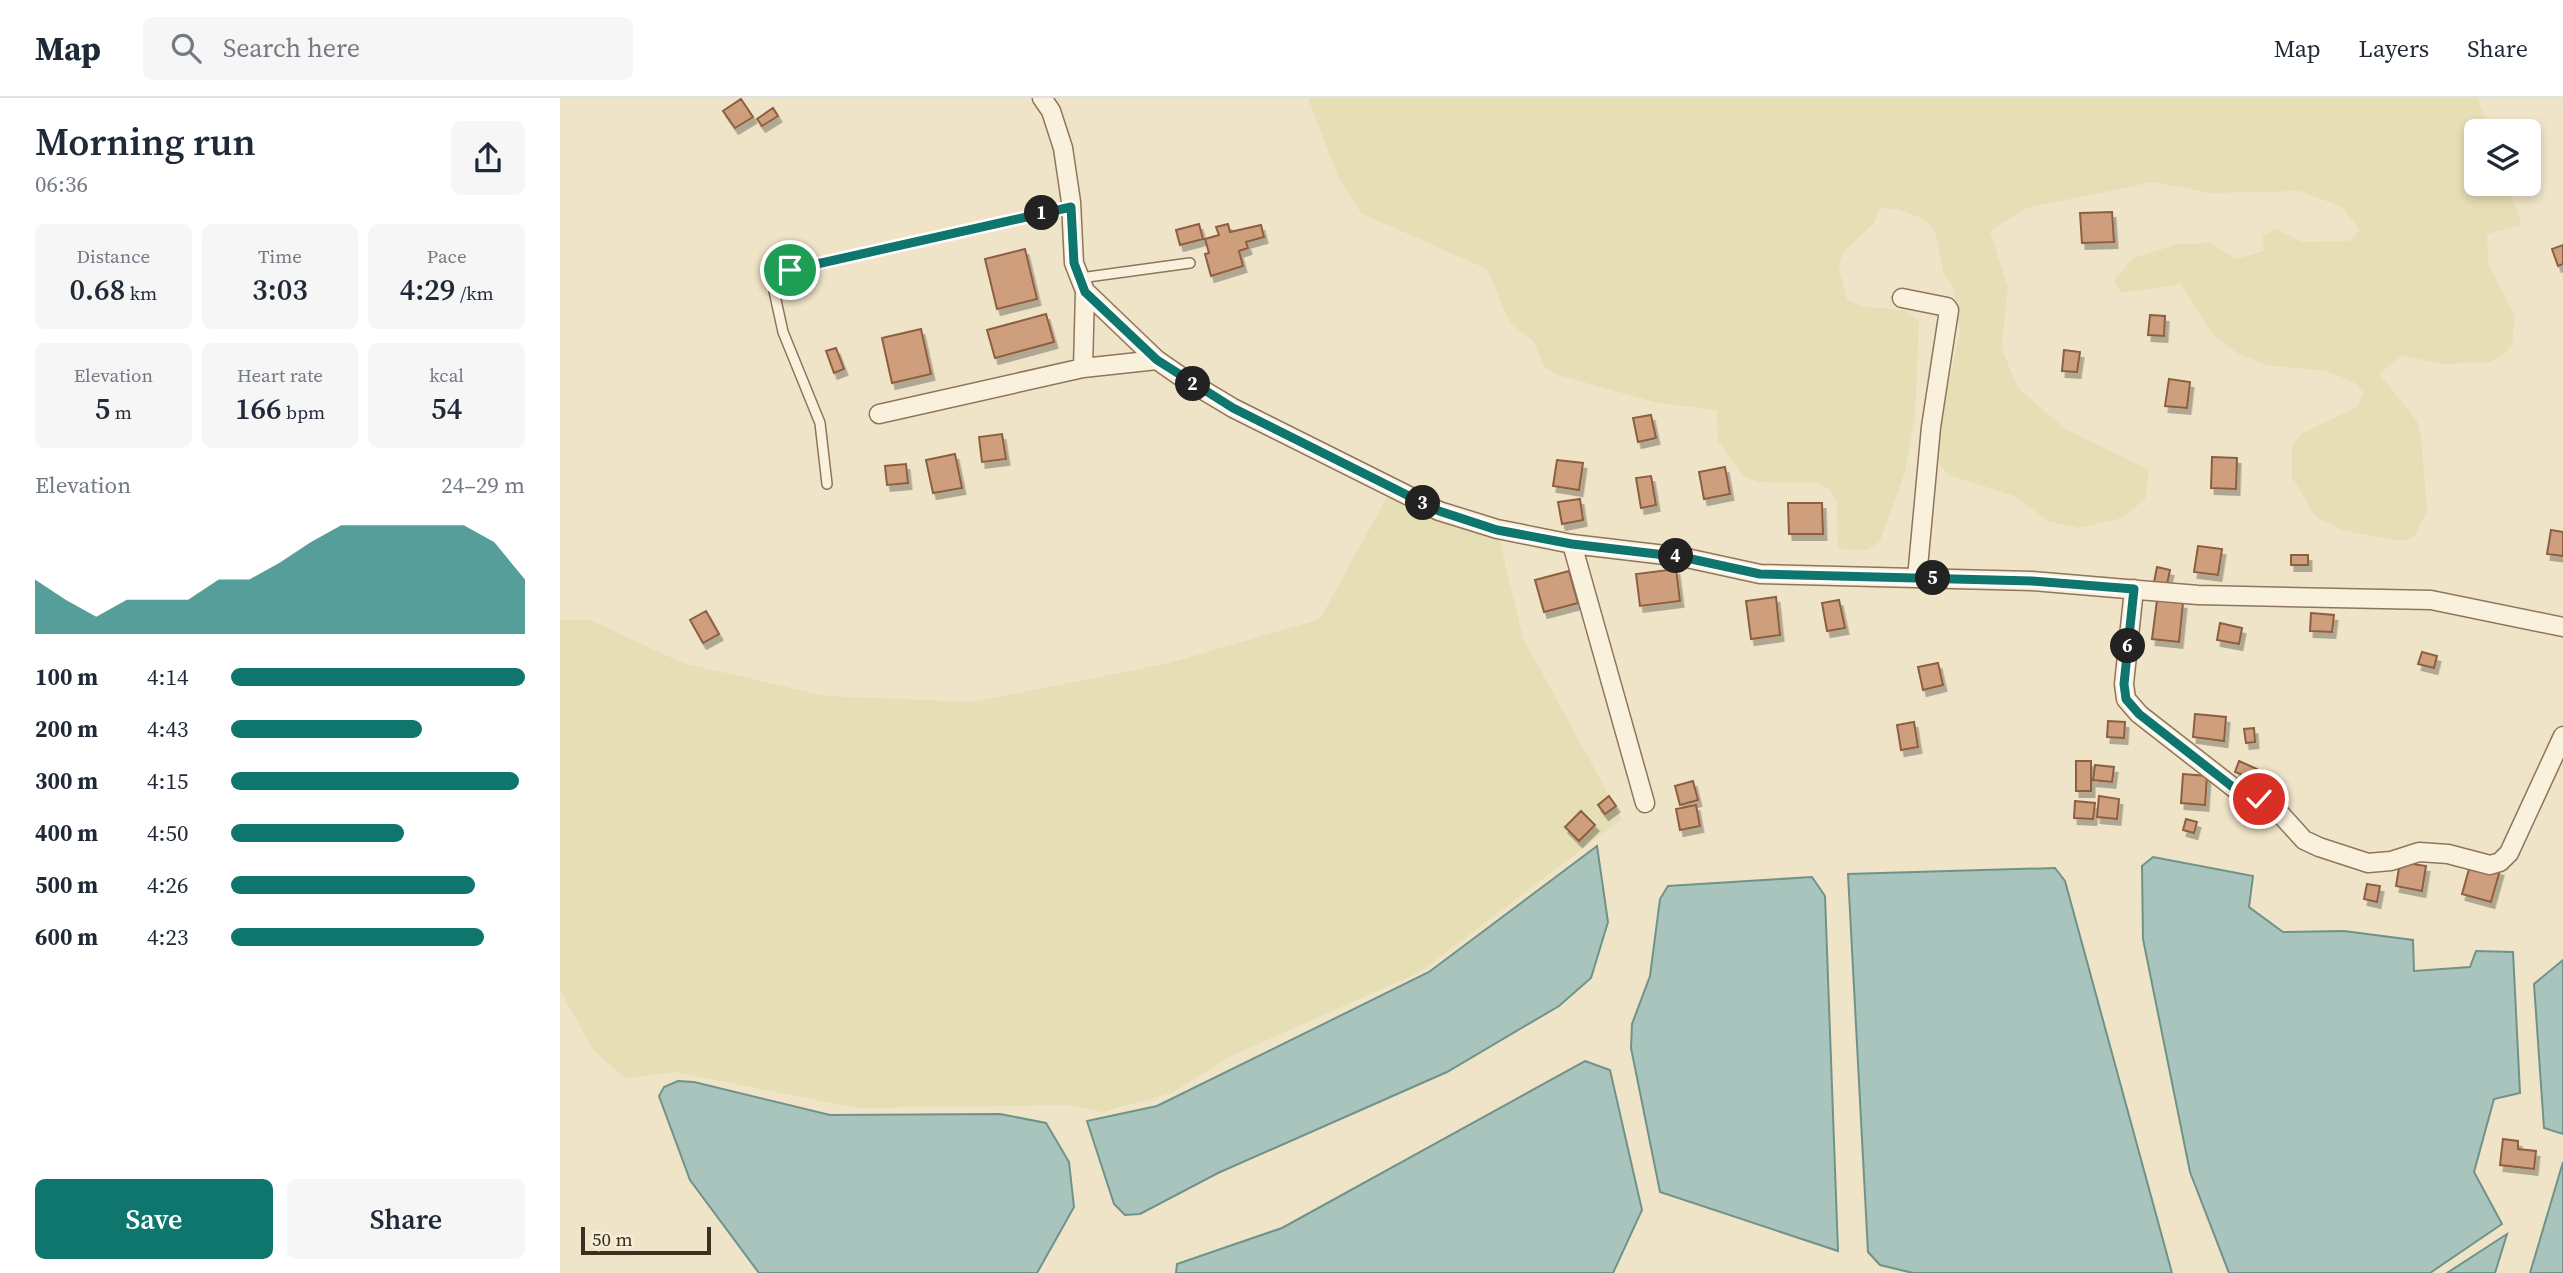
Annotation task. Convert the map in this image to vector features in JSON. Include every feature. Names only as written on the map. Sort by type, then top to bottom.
[{"type":"street","points":[[1042,98],[1051,111],[1063,148],[1071,207],[1074,263],[1082,285],[1083,368]]},
{"type":"street","points":[[1082,285],[1157,360],[1233,408],[1439,511],[1497,530],[1572,544],[1682,557],[1760,574],[2032,581],[2197,594],[2431,600],[2563,627]]},
{"type":"street","points":[[1902,298],[1947,307],[1949,310],[1931,427],[1917,578]]},
{"type":"street","points":[[879,414],[1083,368],[1157,360]]},
{"type":"street","points":[[1572,544],[1645,803]]},
{"type":"street","points":[[2134,589],[2124,684],[2126,699],[2139,714],[2217,775],[2234,788],[2274,807],[2304,840],[2319,847],[2368,863],[2391,861],[2419,852],[2448,855],[2490,865],[2500,862],[2509,853],[2563,736]]},
{"type":"lane","points":[[827,484],[820,423],[783,332],[774,291],[778,278],[790,270],[1071,207]]},
{"type":"lane","points":[[1082,285],[1190,262]]},
{"type":"shaded area","points":[[1308,98],[2478,98],[2485,119],[2464,119],[2464,196],[2511,196],[2522,225],[2487,234],[2488,263],[2515,316],[2512,345],[2502,356],[2489,362],[2446,364],[2401,356],[2379,374],[2417,421],[2421,436],[2427,511],[2414,537],[2399,541],[2342,530],[2315,516],[2292,477],[2292,447],[2301,434],[2357,407],[2364,393],[2354,382],[2326,371],[2266,365],[2237,353],[2213,335],[2181,284],[2121,293],[2114,281],[2133,258],[2179,244],[2210,243],[2236,259],[2264,251],[2263,236],[2275,229],[2303,242],[2349,241],[2360,230],[2342,207],[2300,191],[2211,193],[2153,182],[2026,208],[1990,231],[2008,288],[2001,347],[2018,388],[2065,429],[2149,470],[2145,499],[2122,518],[2079,528],[2049,521],[2014,496],[1949,475],[1939,464],[1939,434],[1960,330],[1953,286],[1944,275],[1935,231],[1926,220],[1898,209],[1880,208],[1874,223],[1843,253],[1839,268],[1847,299],[1860,306],[1907,311],[1919,322],[1915,413],[1905,472],[1880,541],[1868,550],[1838,549],[1837,503],[1830,490],[1817,483],[1758,482],[1744,476],[1718,441],[1717,410],[1657,403],[1558,375],[1545,367],[1533,341],[1510,323],[1487,269],[1361,213],[1338,176]]},
{"type":"shaded area","points":[[1392,488],[1497,529],[1523,638],[1622,819],[1420,972],[1229,1057],[1172,1093],[1102,1112],[1070,1105],[857,1108],[675,1072],[625,1078],[593,1050],[560,990],[560,620],[590,620],[683,663],[826,696],[973,702],[1170,663],[1320,619]]},
{"type":"water","points":[[1597,846],[1608,922],[1591,978],[1559,1006],[1447,1072],[1218,1173],[1140,1214],[1125,1215],[1114,1204],[1087,1121],[1157,1106],[1429,972]]},
{"type":"water","points":[[2153,857],[2253,876],[2249,907],[2283,932],[2344,931],[2413,940],[2414,971],[2470,967],[2476,951],[2513,952],[2520,1093],[2494,1099],[2474,1172],[2502,1224],[2430,1273],[2229,1273],[2190,1172],[2143,939],[2142,866]]},
{"type":"water","points":[[2055,868],[2065,881],[2172,1273],[1913,1273],[1880,1265],[1868,1252],[1848,874]]},
{"type":"water","points":[[1812,877],[1825,896],[1838,1251],[1660,1192],[1631,1048],[1632,1024],[1650,976],[1660,899],[1668,886]]},
{"type":"water","points":[[2563,960],[2563,1134],[2544,1128],[2534,984]]},
{"type":"water","points":[[1585,1061],[1610,1070],[1642,1210],[1613,1273],[1176,1273],[1177,1264],[1282,1228]]},
{"type":"water","points":[[678,1081],[694,1082],[830,1115],[1000,1114],[1046,1123],[1069,1162],[1074,1207],[1037,1273],[759,1273],[690,1180],[659,1096],[664,1087]]},
{"type":"water","points":[[2563,1162],[2563,1273],[2530,1273]]},
{"type":"water","points":[[2507,1234],[2495,1273],[2447,1273]]},
{"type":"building","points":[[741,99],[753,117],[735,128],[723,111]]},
{"type":"building","points":[[773,108],[778,116],[762,126],[757,119]]},
{"type":"building","points":[[2112,212],[2114,242],[2082,243],[2080,213]]},
{"type":"building","points":[[1199,224],[1203,239],[1180,245],[1176,230]]},
{"type":"building","points":[[1228,224],[1230,232],[1261,225],[1264,237],[1246,242],[1248,248],[1239,251],[1243,266],[1211,276],[1205,254],[1209,253],[1205,239],[1219,235],[1216,227]]},
{"type":"building","points":[[2563,245],[2563,264],[2558,266],[2552,249]]},
{"type":"building","points":[[1025,249],[1037,299],[997,309],[985,259]]},
{"type":"building","points":[[1046,314],[1054,342],[995,358],[987,330]]},
{"type":"building","points":[[2150,315],[2165,316],[2164,336],[2148,335]]},
{"type":"building","points":[[921,329],[931,374],[892,383],[882,338]]},
{"type":"building","points":[[836,348],[844,369],[834,373],[826,351]]},
{"type":"building","points":[[2064,350],[2080,352],[2077,372],[2062,371]]},
{"type":"building","points":[[2169,379],[2190,382],[2187,408],[2165,406]]},
{"type":"building","points":[[1651,415],[1656,438],[1638,442],[1633,418]]},
{"type":"building","points":[[1002,434],[1006,459],[982,462],[979,437]]},
{"type":"building","points":[[955,454],[962,488],[933,493],[926,460]]},
{"type":"building","points":[[2212,457],[2237,458],[2236,489],[2211,488]]},
{"type":"building","points":[[1557,460],[1583,463],[1579,490],[1553,486]]},
{"type":"building","points":[[906,464],[908,483],[887,485],[885,466]]},
{"type":"building","points":[[1725,467],[1730,494],[1704,499],[1699,472]]},
{"type":"building","points":[[1651,476],[1656,505],[1641,508],[1636,478]]},
{"type":"building","points":[[1580,499],[1583,520],[1562,524],[1558,502]]},
{"type":"building","points":[[1788,503],[1822,503],[1823,534],[1789,534]]},
{"type":"building","points":[[2551,530],[2563,532],[2563,556],[2547,554]]},
{"type":"building","points":[[2198,546],[2222,549],[2218,575],[2194,572]]},
{"type":"building","points":[[2291,555],[2308,555],[2308,565],[2291,565]]},
{"type":"building","points":[[2157,567],[2170,570],[2167,584],[2154,582]]},
{"type":"building","points":[[1676,569],[1680,601],[1640,606],[1636,574]]},
{"type":"building","points":[[1569,571],[1578,603],[1544,612],[1535,580]]},
{"type":"building","points":[[1776,597],[1780,635],[1751,639],[1746,601]]},
{"type":"building","points":[[1839,600],[1845,628],[1827,631],[1822,603]]},
{"type":"building","points":[[2157,600],[2183,603],[2179,642],[2152,639]]},
{"type":"building","points":[[706,611],[719,634],[703,643],[690,620]]},
{"type":"building","points":[[2311,613],[2334,615],[2332,632],[2310,631]]},
{"type":"building","points":[[2220,623],[2242,628],[2239,644],[2217,640]]},
{"type":"building","points":[[2422,652],[2437,656],[2434,668],[2418,664]]},
{"type":"building","points":[[1938,663],[1943,685],[1923,690],[1918,667]]},
{"type":"building","points":[[2195,714],[2226,717],[2224,741],[2193,737]]},
{"type":"building","points":[[2108,721],[2125,722],[2124,738],[2107,737]]},
{"type":"building","points":[[1914,722],[1918,747],[1901,750],[1897,725]]},
{"type":"building","points":[[2254,728],[2255,742],[2246,743],[2244,729]]},
{"type":"building","points":[[2076,761],[2091,761],[2091,791],[2076,791]]},
{"type":"building","points":[[2239,761],[2257,769],[2253,779],[2235,772]]},
{"type":"building","points":[[2095,765],[2114,767],[2112,782],[2093,780]]},
{"type":"building","points":[[2183,774],[2207,776],[2205,805],[2181,803]]},
{"type":"building","points":[[1693,781],[1698,800],[1680,805],[1675,786]]},
{"type":"building","points":[[1609,796],[1616,806],[1605,814],[1598,805]]},
{"type":"building","points":[[2099,796],[2119,799],[2117,819],[2097,817]]},
{"type":"building","points":[[2075,801],[2095,803],[2093,819],[2074,818]]},
{"type":"building","points":[[1696,805],[1700,826],[1680,830],[1676,809]]},
{"type":"building","points":[[1581,811],[1595,825],[1579,841],[1565,827]]},
{"type":"building","points":[[2186,819],[2197,822],[2194,833],[2183,830]]},
{"type":"building","points":[[2400,862],[2426,866],[2422,891],[2396,886]]},
{"type":"building","points":[[2471,862],[2500,870],[2491,902],[2462,894]]},
{"type":"building","points":[[2367,884],[2380,886],[2377,902],[2364,899]]},
{"type":"building","points":[[2503,1139],[2518,1141],[2518,1149],[2536,1151],[2534,1169],[2500,1165]]},
{"type":"route","points":[[790,270],[1071,207],[1074,263],[1085,292],[1157,360],[1233,408],[1439,511],[1497,530],[1572,544],[1617,547],[1682,557],[1760,574],[2032,581],[2134,589],[2124,684],[2126,699],[2139,714],[2234,788],[2259,799]]}]
